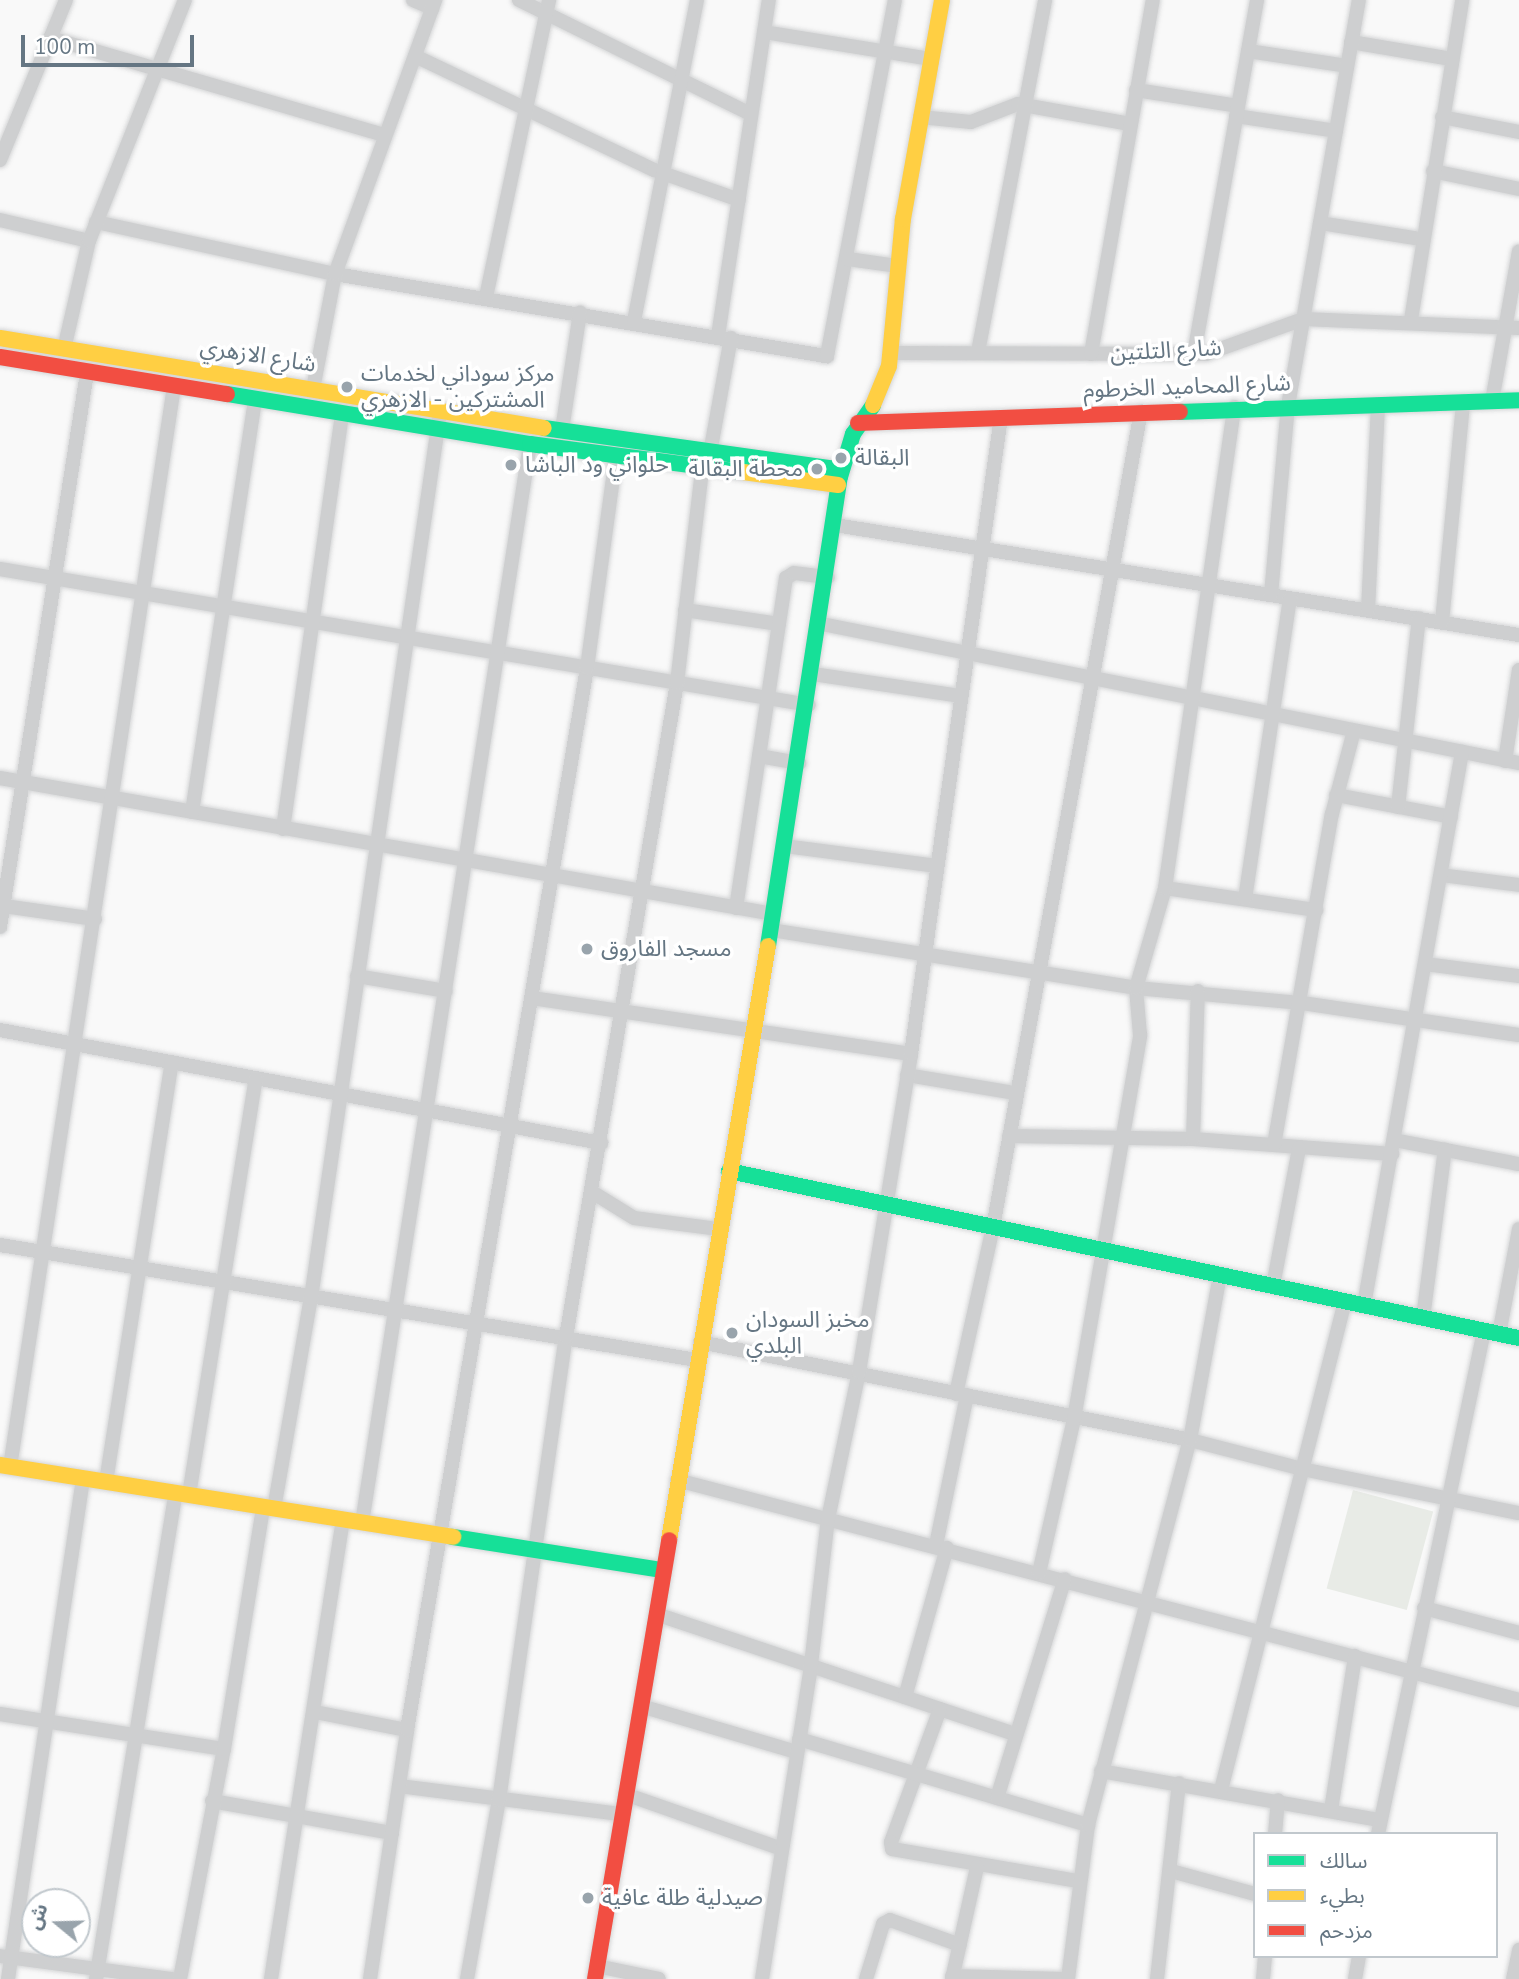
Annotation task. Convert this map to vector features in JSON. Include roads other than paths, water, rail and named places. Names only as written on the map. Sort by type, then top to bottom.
[{"type":"street","points":[[0,160],[66,0]]},
{"type":"street","points":[[313,389],[335,274],[433,4],[413,0]]},
{"type":"street","points":[[519,0],[547,6],[751,114]]},
{"type":"street","points":[[634,321],[697,0]]},
{"type":"street","points":[[710,453],[739,200],[769,0]]},
{"type":"street","points":[[96,222],[335,274],[830,355],[895,0]]},
{"type":"street","points":[[659,1979],[596,1972],[809,705],[840,477],[858,423],[881,391],[891,353],[897,266],[920,117],[942,0]]},
{"type":"street","points":[[978,352],[1045,0]]},
{"type":"street","points":[[1091,354],[1153,0]]},
{"type":"street","points":[[1194,354],[1257,0]]},
{"type":"street","points":[[1271,595],[1288,406],[1359,0]]},
{"type":"street","points":[[1411,320],[1421,239],[1462,0]]},
{"type":"street","points":[[64,349],[89,241],[183,1]]},
{"type":"street","points":[[486,297],[547,6]]},
{"type":"street","points":[[764,32],[931,59]]},
{"type":"street","points":[[51,38],[384,135]]},
{"type":"street","points":[[1351,42],[1452,59]]},
{"type":"street","points":[[1248,51],[1347,66]]},
{"type":"street","points":[[415,56],[662,174],[739,200]]},
{"type":"street","points":[[1136,90],[1336,131]]},
{"type":"street","points":[[920,117],[971,122],[1009,104],[1130,124]]},
{"type":"street","points":[[1442,117],[1519,132]]},
{"type":"street","points":[[1433,171],[1519,189]]},
{"type":"street","points":[[0,219],[89,241]]},
{"type":"street","points":[[1320,223],[1421,239]]},
{"type":"street","points":[[1492,401],[1513,328],[1519,251]]},
{"type":"street","points":[[848,259],[897,266]]},
{"type":"street","points":[[562,430],[580,312]]},
{"type":"street","name":"شارع التلتين","points":[[891,353],[1194,354],[1235,347],[1303,319],[1411,320],[1513,328]]},
{"type":"street","name":"شارع الازهري","points":[[0,338],[710,453],[840,477]]},
{"type":"street","name":"شارع الازهري","points":[[1,362],[174,386],[702,469],[840,477]]},
{"type":"street","points":[[0,927],[26,782],[87,373]]},
{"type":"street","points":[[174,386],[140,593],[95,919],[5,1466],[662,1570]]},
{"type":"street","points":[[192,812],[226,607],[255,400]]},
{"type":"street","name":"شارع المحاميد الخرطوم","points":[[858,423],[1234,407],[1519,400]]},
{"type":"street","points":[[1442,622],[1463,402]]},
{"type":"street","points":[[1368,610],[1378,404]]},
{"type":"street","points":[[1039,1573],[1074,1419],[1140,1035],[1136,988],[1166,888],[1234,407]]},
{"type":"street","points":[[180,1979],[268,1508],[311,1298],[338,1093],[410,638],[441,410]]},
{"type":"street","points":[[905,1697],[941,1546],[961,1394],[993,1227],[1014,1093],[1040,974],[1141,411]]},
{"type":"street","points":[[283,829],[342,414]]},
{"type":"street","points":[[762,1979],[811,1665],[828,1518],[859,1372],[911,1054],[1001,417]]},
{"type":"street","points":[[362,1523],[392,1308],[467,862],[530,443]]},
{"type":"street","points":[[370,1979],[407,1730],[443,1535],[587,668],[616,456]]},
{"type":"street","points":[[467,1979],[499,1800],[533,1550],[566,1337],[601,1143],[639,893],[677,683],[702,469]]},
{"type":"street","points":[[835,525],[981,546],[1519,635]]},
{"type":"street","points":[[0,569],[809,705]]},
{"type":"street","points":[[736,908],[788,576],[828,577]]},
{"type":"street","points":[[1245,899],[1290,598]]},
{"type":"street","points":[[685,610],[779,624]]},
{"type":"street","points":[[1398,807],[1419,618]]},
{"type":"street","points":[[821,624],[967,651],[1193,697],[1272,716],[1512,762],[1519,670]]},
{"type":"street","points":[[813,674],[961,696]]},
{"type":"street","points":[[1274,1145],[1302,1003],[1336,795],[1354,731]]},
{"type":"street","points":[[1364,1305],[1462,752]]},
{"type":"street","points":[[759,756],[799,763]]},
{"type":"street","points":[[0,778],[553,875],[639,893],[736,908],[772,922],[925,955],[1136,988],[1198,991],[1302,1003],[1519,1035]]},
{"type":"street","points":[[1336,795],[1451,817]]},
{"type":"street","points":[[785,846],[936,866]]},
{"type":"street","points":[[1440,875],[1519,885]]},
{"type":"street","points":[[1166,888],[1316,910]]},
{"type":"street","points":[[4,906],[95,919]]},
{"type":"street","points":[[1425,964],[1519,976]]},
{"type":"street","points":[[357,976],[446,991]]},
{"type":"street","points":[[1193,1139],[1198,991]]},
{"type":"street","points":[[532,998],[621,1013],[754,1028],[911,1054]]},
{"type":"street","points":[[0,1030],[601,1143]]},
{"type":"street","points":[[106,1482],[137,1270],[172,1062]]},
{"type":"street","points":[[907,1075],[1014,1093]]},
{"type":"street","points":[[96,1975],[133,1736],[225,1284],[256,1078]]},
{"type":"street","points":[[1009,1136],[1120,1141],[1193,1139],[1298,1148],[1445,1149],[1519,1164]]},
{"type":"street","points":[[1273,1286],[1298,1148]]},
{"type":"street","points":[[1423,1318],[1445,1149]]},
{"type":"street","points":[[729,1171],[1519,1338]]},
{"type":"street","points":[[592,1192],[634,1218],[719,1229]]},
{"type":"street","points":[[1101,1771],[1331,1810],[1379,1827],[1447,1499],[1519,1229]]},
{"type":"street","points":[[0,1245],[311,1298],[477,1321],[697,1360]]},
{"type":"street","points":[[977,1867],[952,1978],[1067,1979],[1088,1825],[1101,1771],[1151,1601],[1190,1440],[1220,1275]]},
{"type":"street","points":[[1221,1790],[1258,1632],[1345,1301]]},
{"type":"street","points":[[700,1342],[859,1372],[1074,1419],[1190,1440],[1303,1469],[1519,1513]]},
{"type":"street","points":[[8,1979],[6,1957],[47,1722],[83,1479]]},
{"type":"street","points":[[677,1480],[941,1546],[1519,1700]]},
{"type":"street","points":[[271,1979],[344,1520]]},
{"type":"street","points":[[997,1798],[1065,1579]]},
{"type":"street","points":[[1424,1608],[1519,1633]]},
{"type":"street","points":[[656,1614],[1015,1734]]},
{"type":"street","points":[[1331,1810],[1355,1656]]},
{"type":"street","points":[[641,1706],[918,1773],[1088,1825]]},
{"type":"street","points":[[940,1709],[891,1842],[892,1849],[977,1867],[1079,1881]]},
{"type":"street","points":[[315,1713],[407,1730]]},
{"type":"street","points":[[0,1714],[224,1749]]},
{"type":"street","points":[[1157,1979],[1179,1783]]},
{"type":"street","points":[[399,1786],[622,1814]]},
{"type":"street","points":[[625,1794],[782,1849]]},
{"type":"street","points":[[1275,1832],[1278,1800]]},
{"type":"street","points":[[212,1801],[392,1833]]},
{"type":"street","points":[[1171,1871],[1253,1893]]},
{"type":"street","points":[[866,1979],[883,1924],[890,1920],[960,1945]]},
{"type":"street","points":[[1513,1979],[1519,1950]]},
{"type":"street","points":[[6,1957],[96,1975],[173,1979]]},
{"type":"street","points":[[1263,1979],[1265,1958]]},
{"type":"street","points":[[1355,1979],[1359,1958]]},
{"type":"place","name":"مركز سوداني لخدمات المشتركين - الازهري","points":[[347,387]]},
{"type":"place","name":"البقالة","points":[[841,458]]},
{"type":"place","name":"حلواني ود الباشا","points":[[511,465]]},
{"type":"place","name":"محطة البقالة","points":[[817,469]]},
{"type":"place","name":"مسجد الفاروق","points":[[587,949]]},
{"type":"place","name":"مخبز السودان البلدي","points":[[732,1333]]},
{"type":"place","name":"صيدلية طلة عافية","points":[[588,1898]]}]
